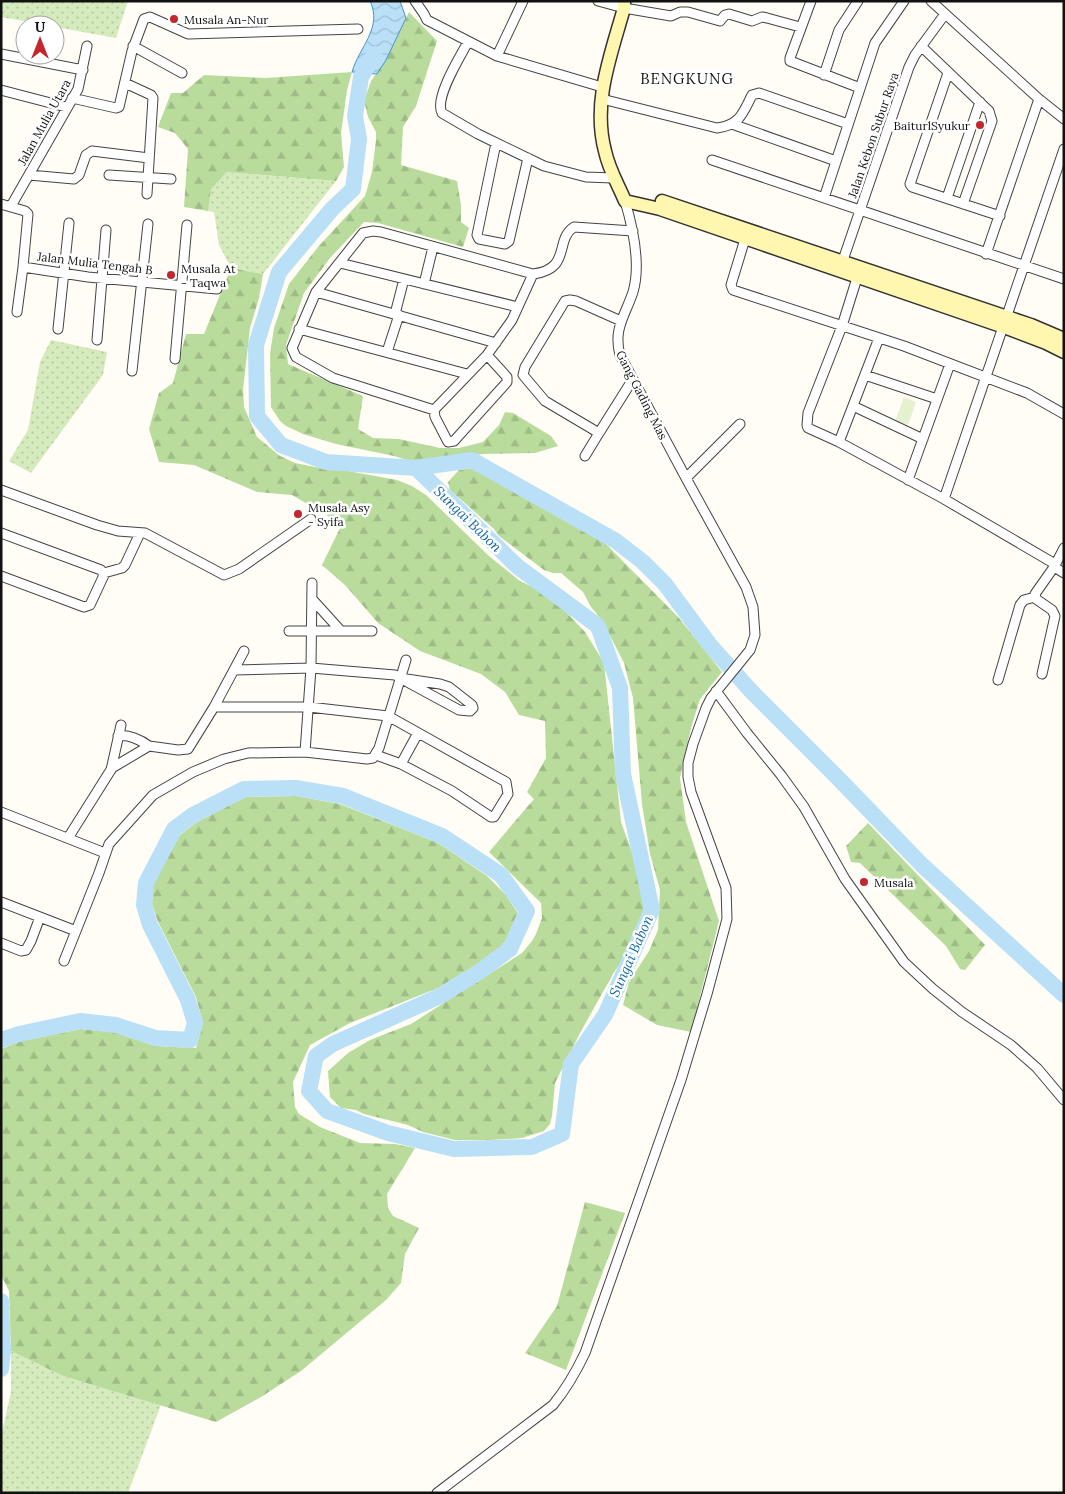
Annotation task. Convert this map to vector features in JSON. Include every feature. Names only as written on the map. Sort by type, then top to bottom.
[{"type":"street","points":[[415,1],[427,20],[497,56],[602,93],[717,128],[732,124],[742,116],[752,95],[757,93],[848,124]]},
{"type":"street","points":[[497,56],[523,1]]},
{"type":"street","points":[[598,1],[671,16],[680,12],[688,12],[718,21],[727,14],[752,20],[764,18],[800,27]]},
{"type":"street","points":[[811,1],[800,27],[790,62],[860,88]]},
{"type":"street","points":[[824,75],[839,30],[858,1]]},
{"type":"street","points":[[824,198],[875,43],[904,1]]},
{"type":"street","points":[[931,1],[1039,99],[1064,119]]},
{"type":"street","name":"Gang Gading Mas","points":[[624,5],[602,93],[600,120],[601,135],[613,178],[623,196],[633,231],[636,256],[633,291],[620,321],[617,343],[620,355],[746,587],[751,600],[755,635],[753,643],[746,656],[716,691]]},
{"type":"street","name":"Jalan Kebon Subur Raya","points":[[841,266],[909,67],[921,46],[945,14]]},
{"type":"street","points":[[72,98],[118,108],[120,106],[133,46],[146,17],[188,34],[358,29]]},
{"type":"street","points":[[468,42],[446,85],[440,104],[441,111],[445,116],[544,166],[586,176],[613,178]]},
{"type":"street","name":"Jalan Mulia Utara","points":[[11,206],[66,107],[80,86],[87,46]]},
{"type":"street","points":[[133,46],[182,73]]},
{"type":"street","points":[[921,46],[989,111],[992,122],[963,204]]},
{"type":"street","points":[[1,54],[82,70]]},
{"type":"street","points":[[948,72],[910,183],[911,186],[1000,216]]},
{"type":"street","points":[[125,83],[154,98],[147,194]]},
{"type":"street","points":[[1,90],[66,107]]},
{"type":"street","points":[[986,254],[1039,99]]},
{"type":"street","points":[[946,198],[980,102]]},
{"type":"street","points":[[732,124],[836,160]]},
{"type":"street","points":[[496,143],[477,236],[479,238],[505,244],[509,241],[528,158]]},
{"type":"street","points":[[944,499],[1024,266],[1061,165],[1064,149]]},
{"type":"street","points":[[29,175],[74,179],[79,175],[86,155],[92,151],[149,158]]},
{"type":"street","points":[[712,160],[986,254],[1063,276]]},
{"type":"street","points":[[109,175],[171,178]]},
{"type":"street","points":[[623,196],[745,239],[841,266],[857,278],[1005,322],[1031,325],[1064,340]]},
{"type":"street","points":[[623,196],[652,198],[704,214],[841,266],[1005,322],[1064,352]]},
{"type":"street","points":[[1,204],[11,206]]},
{"type":"street","name":"Jalan Mulia Tengah B","points":[[11,206],[27,213],[28,220],[23,267],[103,278],[217,289]]},
{"type":"street","points":[[58,329],[69,222]]},
{"type":"street","points":[[132,371],[148,224]]},
{"type":"street","points":[[175,359],[187,225]]},
{"type":"street","points":[[434,410],[362,388],[322,373],[296,357],[293,353],[292,348],[299,329],[316,292],[363,233],[368,231],[381,232],[534,274],[553,267],[558,261],[568,234],[574,228],[633,231]]},
{"type":"street","points":[[97,340],[106,230]]},
{"type":"street","points":[[745,239],[731,285],[733,290],[879,338],[950,364],[1027,393],[1064,414]]},
{"type":"street","points":[[424,284],[433,247]]},
{"type":"street","points":[[340,263],[518,307]]},
{"type":"street","points":[[17,312],[23,267]]},
{"type":"street","points":[[488,355],[507,377],[507,381],[454,441],[447,441],[434,418],[434,410],[467,374],[488,355],[512,320],[534,274]]},
{"type":"street","points":[[857,278],[842,326],[808,413],[806,423],[808,428],[839,442],[944,499],[1055,565],[1064,573]]},
{"type":"street","points":[[388,352],[404,279]]},
{"type":"street","points":[[316,292],[496,342]]},
{"type":"street","points":[[599,433],[546,401],[525,379],[523,373],[565,301],[576,301],[620,321]]},
{"type":"street","points":[[299,329],[467,374]]},
{"type":"street","points":[[839,442],[879,338]]},
{"type":"street","points":[[908,480],[950,364]]},
{"type":"street","points":[[865,375],[937,400]]},
{"type":"street","points":[[585,456],[633,379]]},
{"type":"street","points":[[853,406],[923,439]]},
{"type":"street","points":[[686,478],[740,424]]},
{"type":"street","points":[[1,490],[97,525],[118,531],[140,533],[155,538],[227,575],[239,569],[311,519]]},
{"type":"street","points":[[1,533],[101,570],[104,573]]},
{"type":"street","points":[[104,573],[122,568],[125,565],[140,533]]},
{"type":"street","points":[[998,680],[1020,604],[1024,600],[1035,596],[1064,548]]},
{"type":"street","points":[[1,576],[84,607],[90,605],[104,573]]},
{"type":"street","points":[[305,752],[311,668],[312,583]]},
{"type":"street","points":[[1035,596],[1052,610],[1055,616],[1042,674]]},
{"type":"street","points":[[312,599],[341,631]]},
{"type":"street","points":[[289,631],[372,631]]},
{"type":"street","points":[[118,736],[124,736],[149,746],[178,750],[188,749],[214,707],[244,651]]},
{"type":"street","points":[[64,961],[109,844],[153,796],[193,772],[224,759],[248,753],[305,752],[373,758],[376,755],[406,660]]},
{"type":"street","points":[[234,670],[311,668],[396,675],[400,678],[459,710],[470,711],[473,708],[472,705],[449,687],[400,678]]},
{"type":"street","points":[[437,1493],[553,1405],[565,1391],[585,1353],[681,1080],[707,994],[727,918],[726,888],[699,817],[688,777],[688,763],[693,744],[706,708],[716,691],[804,807],[845,879],[904,962],[933,989],[962,1012],[1010,1045],[1037,1068],[1064,1100]]},
{"type":"street","points":[[214,707],[309,707],[388,716],[506,782],[508,794],[494,817],[491,817],[464,797],[401,764],[376,755]]},
{"type":"street","points":[[68,838],[111,770],[121,725]]},
{"type":"street","points":[[401,764],[418,734]]},
{"type":"street","points":[[111,770],[149,746]]},
{"type":"street","points":[[1,812],[105,853]]},
{"type":"street","points":[[1,902],[76,930]]},
{"type":"street","points":[[1,943],[21,951],[26,950],[40,917]]},
{"type":"green space","points":[[1,1],[128,1],[116,38],[65,29],[65,15],[15,15],[15,19],[1,17]]},
{"type":"green space","points":[[409,12],[437,41],[416,106],[403,127],[401,165],[457,181],[461,205],[461,222],[469,228],[463,247],[378,223],[364,222],[330,258],[304,293],[286,345],[288,364],[363,396],[358,429],[373,438],[399,439],[440,448],[459,448],[483,442],[499,425],[505,412],[513,413],[551,436],[558,446],[535,453],[484,454],[410,461],[336,444],[303,434],[280,421],[271,407],[270,354],[274,328],[289,284],[318,247],[365,196],[372,172],[376,132],[368,117],[364,101],[371,81],[386,60]]},
{"type":"green space","points":[[352,72],[347,90],[341,133],[344,167],[336,181],[227,172],[211,189],[208,211],[184,207],[188,149],[175,133],[158,127],[171,93],[183,93],[204,75],[266,78]]},
{"type":"green space","points":[[227,172],[336,181],[263,274],[231,268],[219,245],[214,212],[208,211],[210,189]]},
{"type":"green space","points":[[231,268],[263,274],[259,298],[250,328],[243,390],[244,407],[257,437],[280,456],[295,463],[397,480],[412,486],[426,495],[489,556],[520,581],[551,596],[585,632],[604,663],[621,822],[634,858],[644,900],[643,917],[635,941],[613,974],[555,1083],[552,1116],[550,1124],[544,1131],[522,1138],[455,1140],[423,1132],[408,1125],[364,1114],[356,1110],[341,1108],[330,1097],[328,1071],[348,1053],[370,1040],[411,1024],[522,953],[532,941],[542,918],[541,903],[489,852],[534,799],[527,792],[546,758],[545,721],[519,715],[505,692],[481,674],[420,651],[378,623],[345,585],[322,565],[342,524],[292,495],[257,492],[194,465],[159,462],[149,429],[159,393],[173,383],[186,334],[204,334]]},
{"type":"green space","points":[[51,340],[107,352],[103,375],[31,473],[9,461],[28,430],[40,362]]},
{"type":"green space","points":[[904,397],[916,402],[908,425],[895,421]]},
{"type":"green space","points":[[474,468],[493,476],[524,498],[603,541],[679,618],[722,672],[700,699],[691,728],[680,778],[686,822],[719,921],[691,1032],[657,1025],[623,1005],[629,982],[649,951],[658,930],[660,890],[650,854],[642,804],[633,698],[624,663],[602,620],[591,607],[583,592],[561,573],[544,570],[499,536],[494,529],[450,490],[448,482],[459,470]]},
{"type":"green space","points":[[296,796],[340,804],[438,843],[487,876],[505,894],[522,919],[497,952],[438,988],[350,1023],[310,1045],[293,1082],[295,1107],[299,1114],[320,1127],[360,1143],[395,1144],[415,1148],[387,1194],[388,1208],[393,1216],[419,1228],[405,1254],[401,1283],[386,1300],[301,1371],[261,1397],[216,1422],[63,1376],[11,1351],[9,1291],[1,1275],[1,1049],[21,1041],[81,1029],[114,1032],[155,1046],[196,1048],[203,1023],[196,997],[158,922],[152,904],[153,885],[180,835],[197,822],[246,797]]},
{"type":"green space","points":[[868,823],[985,945],[965,970],[960,969],[946,946],[860,863],[851,862],[846,846]]},
{"type":"green space","points":[[585,1202],[625,1213],[566,1370],[525,1353],[557,1306]]},
{"type":"green space","points":[[11,1351],[63,1376],[161,1405],[128,1493],[1,1493],[1,1436],[11,1392]]},
{"type":"water","points":[[370,1],[400,1],[406,18],[386,60],[377,74],[352,72],[372,29],[374,20]]},
{"type":"waterway","name":"Sungai Babon","points":[[1,1040],[19,1034],[80,1021],[116,1025],[156,1038],[190,1040],[195,1023],[188,1000],[150,925],[144,905],[146,883],[174,829],[193,815],[244,789],[296,788],[343,796],[442,836],[501,875],[527,911],[510,949],[479,972],[440,996],[333,1044],[316,1056],[309,1091],[327,1111],[388,1133],[454,1149],[532,1147],[562,1134],[571,1064],[605,1015],[652,910],[623,774],[620,688],[598,626],[518,567],[416,468],[326,462],[281,445],[257,416],[256,345],[279,272],[332,209],[353,189],[359,139],[355,116],[361,77],[375,54]]},
{"type":"waterway","points":[[416,468],[472,460],[616,541],[643,562],[665,584],[710,645],[751,691],[922,865],[1064,995]]},
{"type":"waterway","points":[[1,1301],[3,1351],[1,1369]]},
{"type":"place","name":"Musala An-Nur","points":[[174,19]]},
{"type":"place","name":"BaiturlSyukur","points":[[980,125]]},
{"type":"place","name":"Musala At - Taqwa","points":[[171,275]]},
{"type":"place","name":"Musala Asy - Syifa","points":[[298,514]]},
{"type":"place","name":"Musala","points":[[864,882]]},
{"type":"district","name":"BENGKUNG","points":[[687,78]]}]
